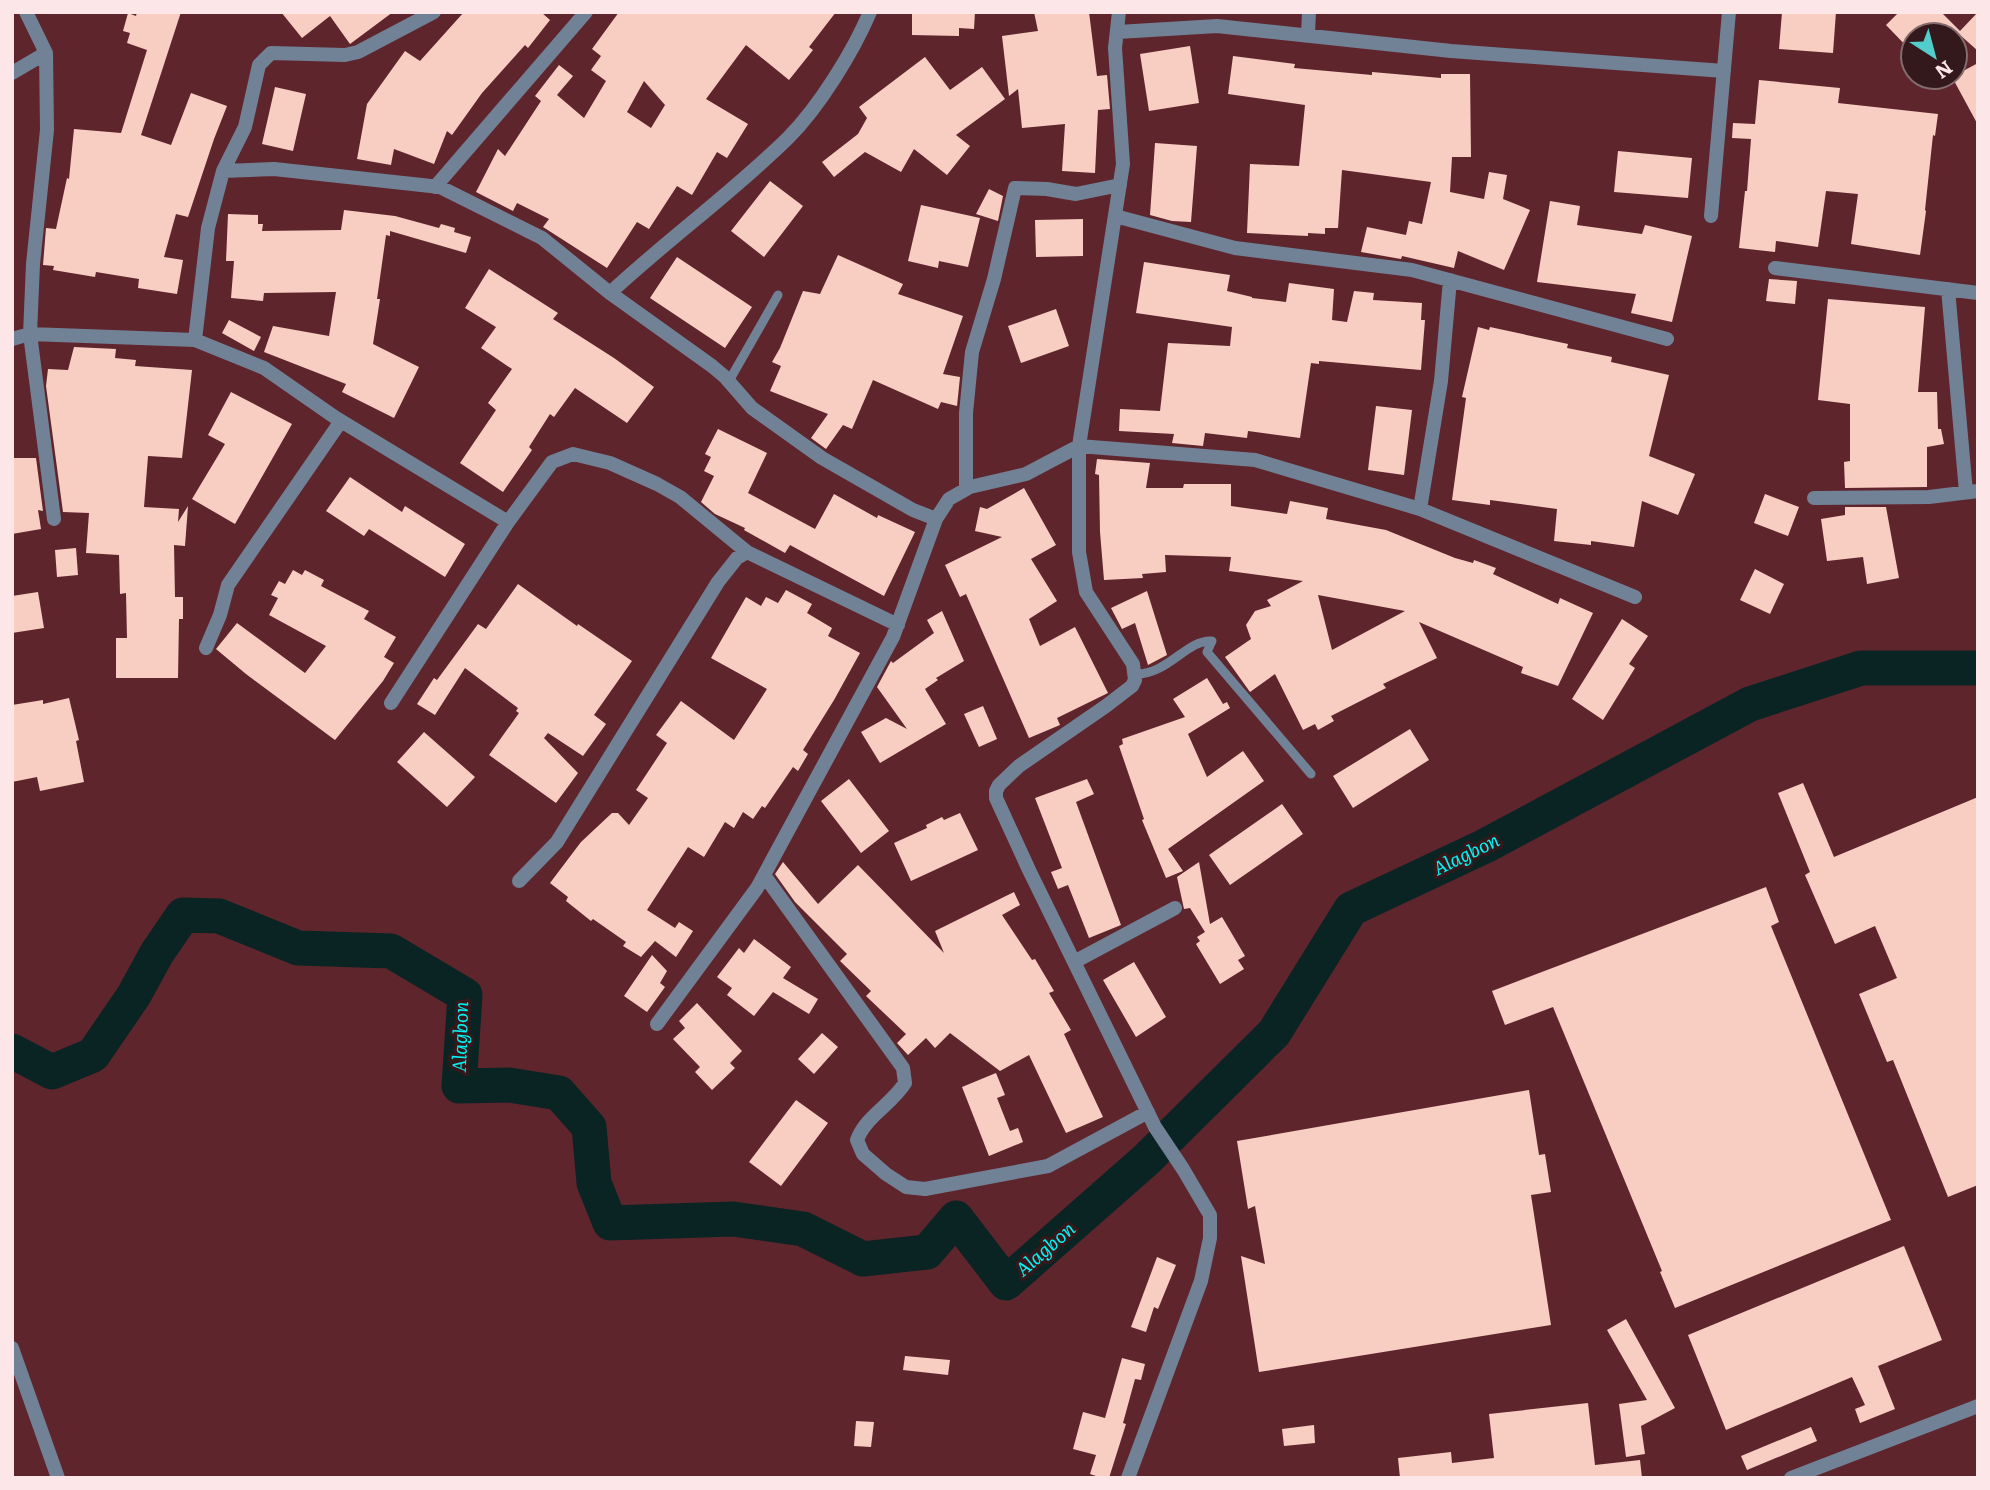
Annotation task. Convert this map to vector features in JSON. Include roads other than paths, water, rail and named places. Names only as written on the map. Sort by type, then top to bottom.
[{"type":"street","points":[[26,12],[46,53],[47,130],[33,264],[30,334],[54,519]]},
{"type":"street","points":[[195,340],[208,228],[223,171],[245,127],[260,65],[267,55],[345,55],[434,12]]},
{"type":"street","points":[[435,187],[586,12]]},
{"type":"street","points":[[610,293],[789,137],[819,101],[870,12]]},
{"type":"street","points":[[1119,12],[1115,48],[1123,164],[1079,446],[1079,552],[1086,592],[1133,664],[1135,674],[1132,686],[1019,766],[999,785],[996,798],[1147,1112],[1210,1215],[1210,1238],[1201,1281],[1128,1478]]},
{"type":"street","points":[[1308,34],[1309,12]]},
{"type":"street","points":[[1711,216],[1729,12]]},
{"type":"street","points":[[1118,32],[1217,26],[1451,51],[1724,71]]},
{"type":"street","points":[[12,73],[46,53]]},
{"type":"street","points":[[223,171],[274,169],[435,187],[541,238],[729,381],[752,408],[822,458],[913,510],[936,519]]},
{"type":"street","points":[[967,489],[966,413],[972,352],[994,279],[1015,188],[1048,189],[1076,194],[1120,185]]},
{"type":"street","points":[[1115,216],[1235,248],[1412,270],[1667,338]]},
{"type":"street","points":[[1775,268],[1978,293]]},
{"type":"street","points":[[1420,509],[1441,381],[1450,280]]},
{"type":"street","points":[[1814,498],[1929,497],[1972,491],[1948,289]]},
{"type":"street","points":[[12,339],[30,334],[195,340],[264,369],[341,421],[508,522]]},
{"type":"street","points":[[206,648],[220,615],[228,585],[341,421]]},
{"type":"street","points":[[657,1024],[757,888],[898,625],[936,519],[949,499],[967,489],[1026,474],[1079,446],[1255,460],[1420,509],[1635,597]]},
{"type":"street","points":[[391,704],[508,522],[552,462],[573,454],[610,463],[668,491],[747,552],[898,625]]},
{"type":"street","points":[[519,881],[557,842],[718,582],[737,558],[747,552]]},
{"type":"street","points":[[764,875],[902,1068],[905,1083],[896,1097],[862,1127],[856,1140],[863,1154],[906,1186],[925,1189],[1048,1166],[1147,1112]]},
{"type":"street","points":[[1074,962],[1175,908]]},
{"type":"street","points":[[12,1348],[58,1478]]},
{"type":"street","points":[[1791,1478],[1978,1406]]},
{"type":"lane","points":[[729,381],[778,295]]},
{"type":"lane","points":[[1135,674],[1157,671],[1202,642],[1213,641],[1207,652],[1311,774]]},
{"type":"waterway","name":"Alagbon","points":[[12,1051],[52,1072],[93,1055],[183,915],[219,916],[298,948],[391,951],[465,995],[459,1086],[509,1085],[559,1093],[589,1127],[594,1183],[610,1223],[733,1219],[803,1229],[863,1259],[927,1252],[956,1218],[1006,1283],[1147,1159],[1274,1033],[1351,909],[1485,846],[1750,704],[1861,668],[1978,668]]}]
